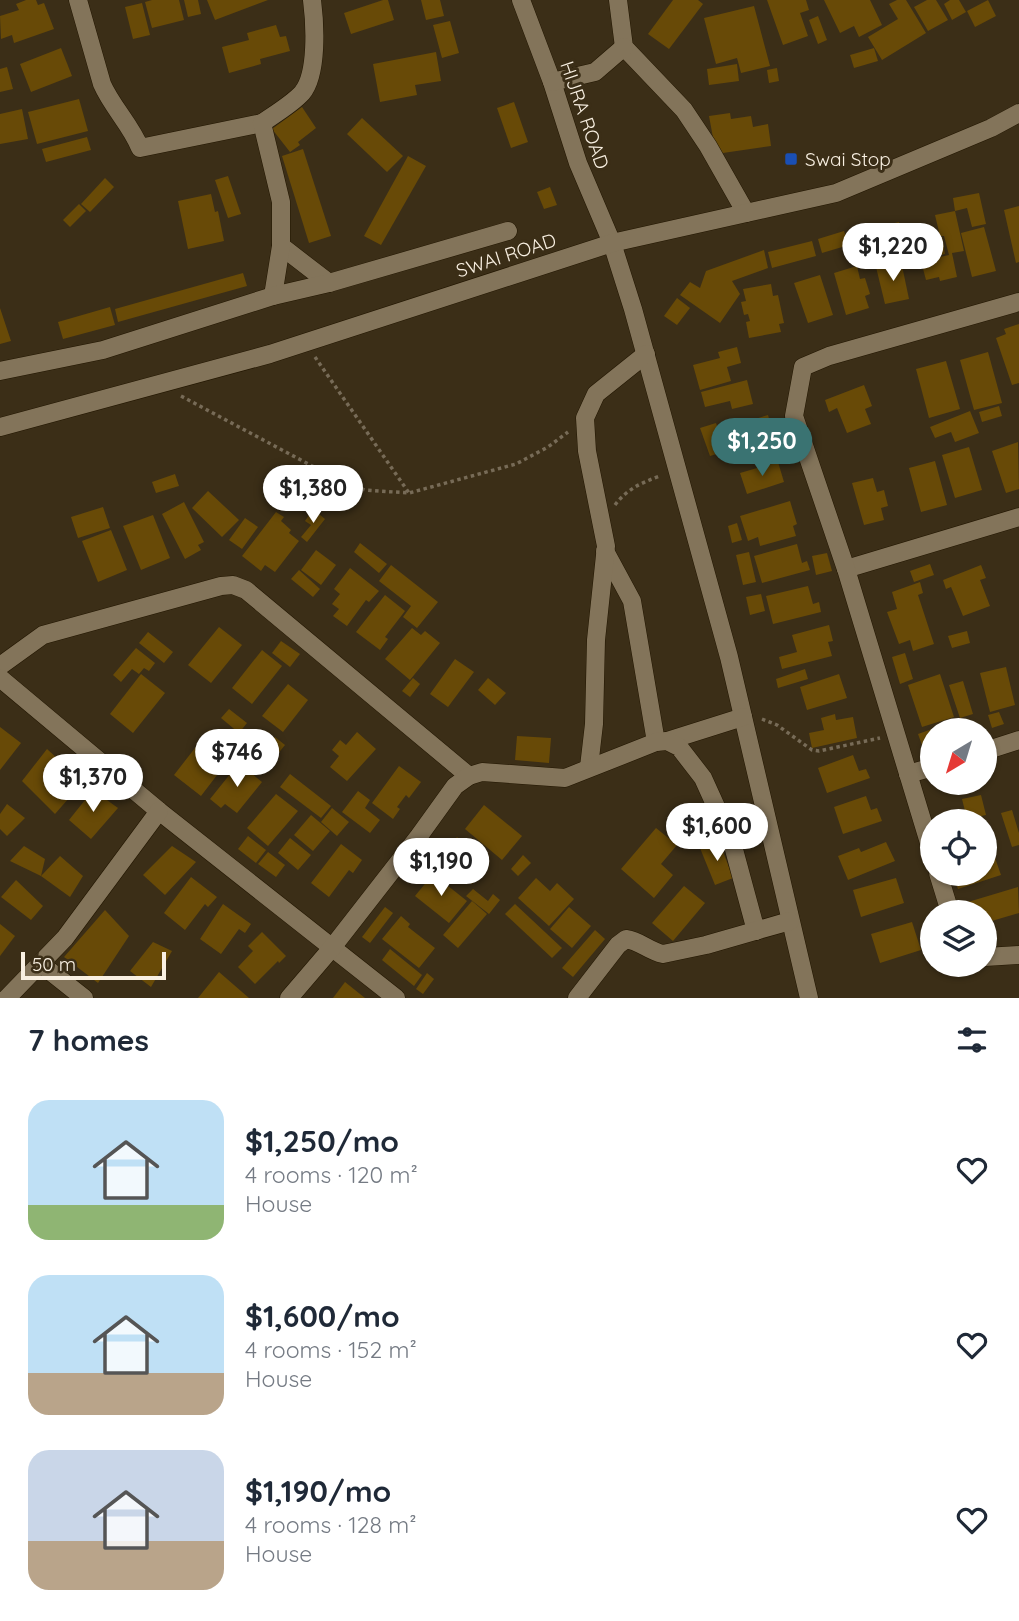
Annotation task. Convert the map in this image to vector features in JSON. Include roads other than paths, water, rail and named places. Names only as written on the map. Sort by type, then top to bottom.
[{"type":"street","points":[[78,0],[106,95],[128,125],[140,148],[262,123],[302,92],[308,81],[316,30],[312,0]]},
{"type":"street","name":"HIJRA ROAD","points":[[521,0],[552,82],[578,163],[612,243],[646,354],[729,657],[808,998]]},
{"type":"street","points":[[618,0],[624,47],[684,110],[746,213]]},
{"type":"street","points":[[552,82],[595,72],[624,47]]},
{"type":"street","name":"SWAI ROAD","points":[[0,427],[306,342],[612,243],[836,193],[990,128],[1019,113]]},
{"type":"street","points":[[262,123],[281,202],[281,246],[273,296]]},
{"type":"street","points":[[0,371],[103,350],[273,296],[329,283],[508,232]]},
{"type":"street","points":[[281,246],[329,283]]},
{"type":"street","points":[[920,813],[846,569],[794,416],[803,367],[829,356],[1019,302]]},
{"type":"street","points":[[589,767],[594,724],[596,640],[605,550],[602,519],[587,451],[585,418],[596,394],[646,354]]},
{"type":"street","points":[[846,569],[1019,517]]},
{"type":"street","points":[[605,550],[632,601],[662,741]]},
{"type":"street","points":[[0,666],[43,635],[233,585],[246,590],[469,776]]},
{"type":"street","points":[[0,678],[159,811],[396,998]]},
{"type":"street","points":[[289,998],[331,949],[455,786],[469,776],[482,772],[565,778],[662,741],[743,716]]},
{"type":"street","points":[[998,747],[1019,740]]},
{"type":"street","points":[[662,741],[679,747],[703,778],[732,842],[756,931]]},
{"type":"street","points":[[908,774],[920,770]]},
{"type":"street","points":[[7,998],[65,938],[159,811]]},
{"type":"street","points":[[577,998],[618,945],[626,939],[635,940],[663,954],[790,921]]},
{"type":"street","points":[[997,956],[1019,955]]},
{"type":"street","points":[[41,964],[84,998]]},
{"type":"place","name":"Swai Stop","points":[[791,159]]}]
